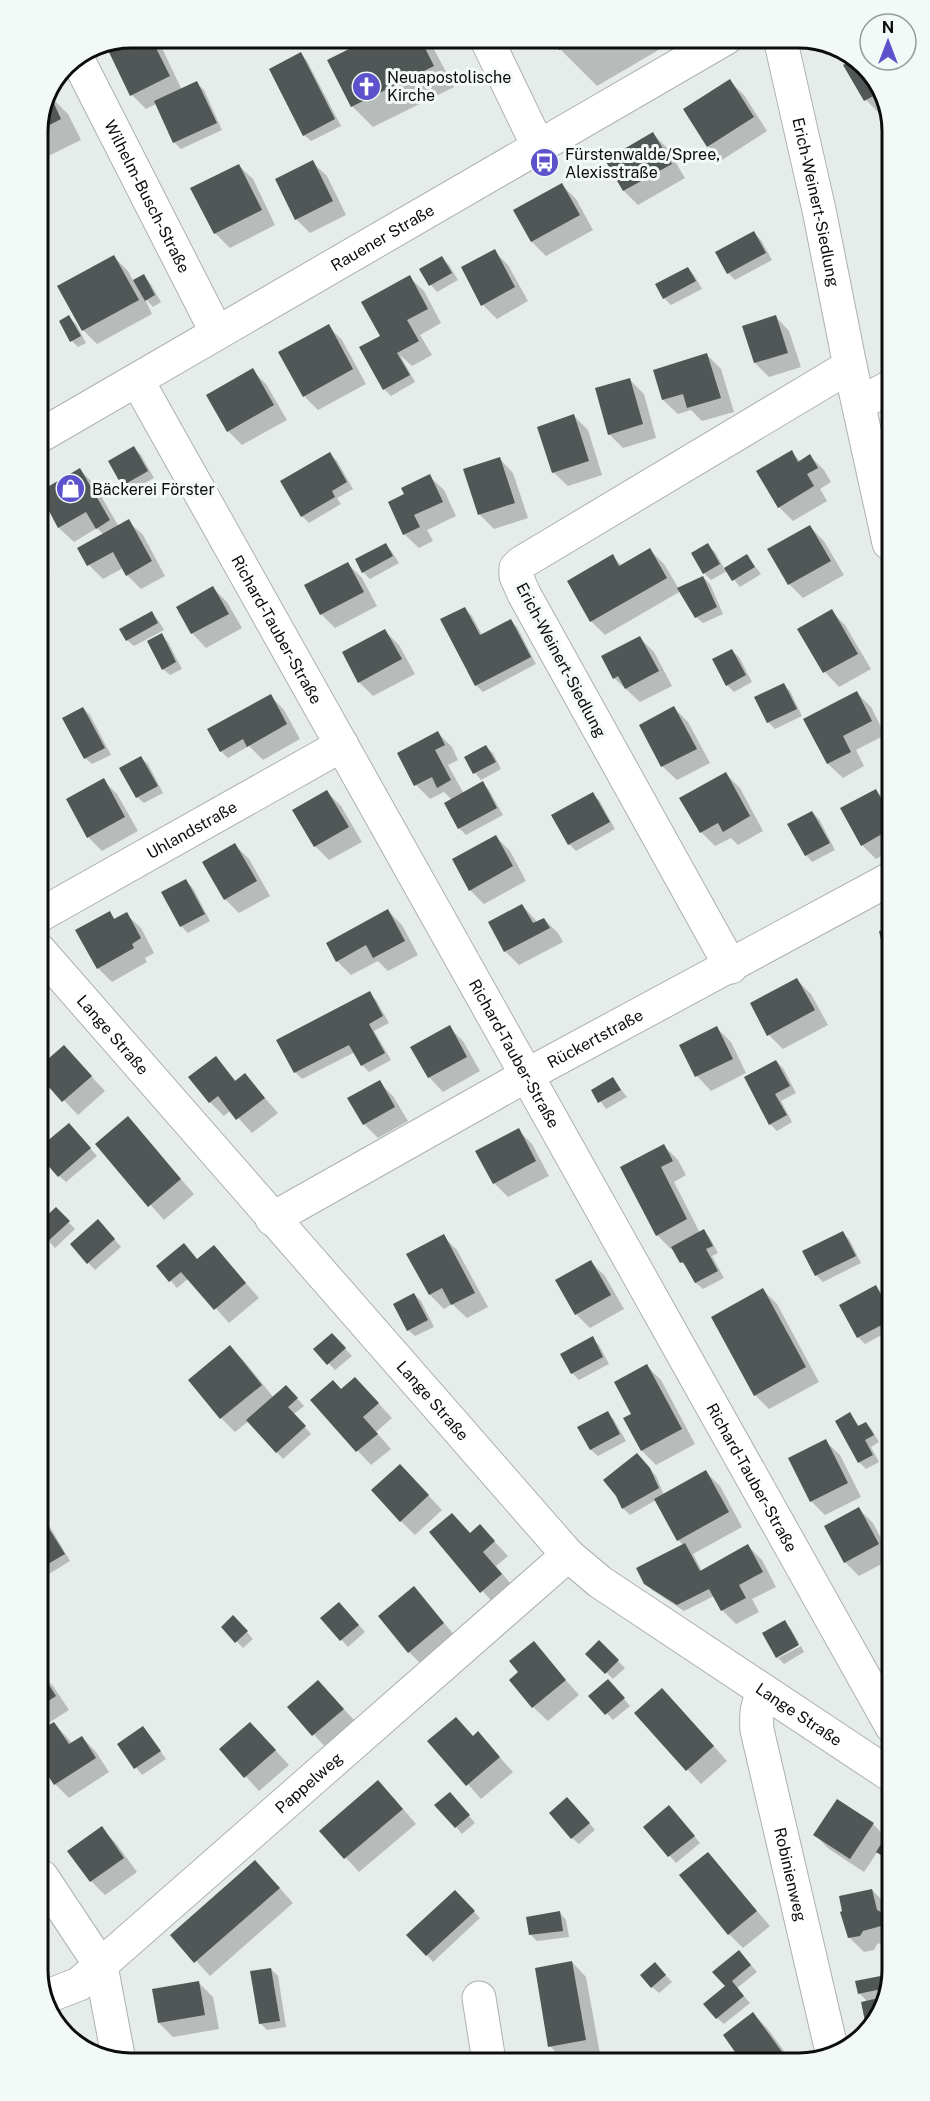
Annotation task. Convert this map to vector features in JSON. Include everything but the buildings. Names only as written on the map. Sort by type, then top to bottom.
[{"type":"street","points":[[491,48],[538,146]]},
{"type":"street","name":"Rauener Straße","points":[[48,432],[709,48]]},
{"type":"street","name":"Erich-Weinert-Siedlung","points":[[782,48],[882,511]]},
{"type":"street","name":"Wilhelm-Busch-Straße","points":[[81,65],[217,333]]},
{"type":"street","name":"Erich-Weinert-Siedlung","points":[[730,967],[524,594],[516,576],[516,568],[654,482],[850,366]]},
{"type":"street","name":"Richard-Tauber-Straße","points":[[137,380],[882,1709]]},
{"type":"street","points":[[859,404],[882,391]]},
{"type":"street","name":"Uhlandstraße","points":[[48,910],[342,745]]},
{"type":"street","name":"Rückertstraße","points":[[272,1219],[527,1076],[882,883]]},
{"type":"street","name":"Lange Straße","points":[[48,970],[272,1219],[568,1556],[600,1582],[882,1769]]},
{"type":"street","name":"Pappelweg","points":[[52,1995],[80,1984],[568,1556]]},
{"type":"street","name":"Robinienweg","points":[[765,1692],[758,1703],[757,1730],[831,2046]]},
{"type":"street","points":[[48,1886],[101,1966],[116,2051]]},
{"type":"street","points":[[479,1998],[488,2053]]},
{"type":"place","name":"Neuapostolische Kirche","points":[[366,86]]},
{"type":"place","name":"Fürstenwalde/Spree, Alexisstraße","points":[[544,163]]},
{"type":"place","name":"Bäckerei Förster","points":[[71,489]]}]
